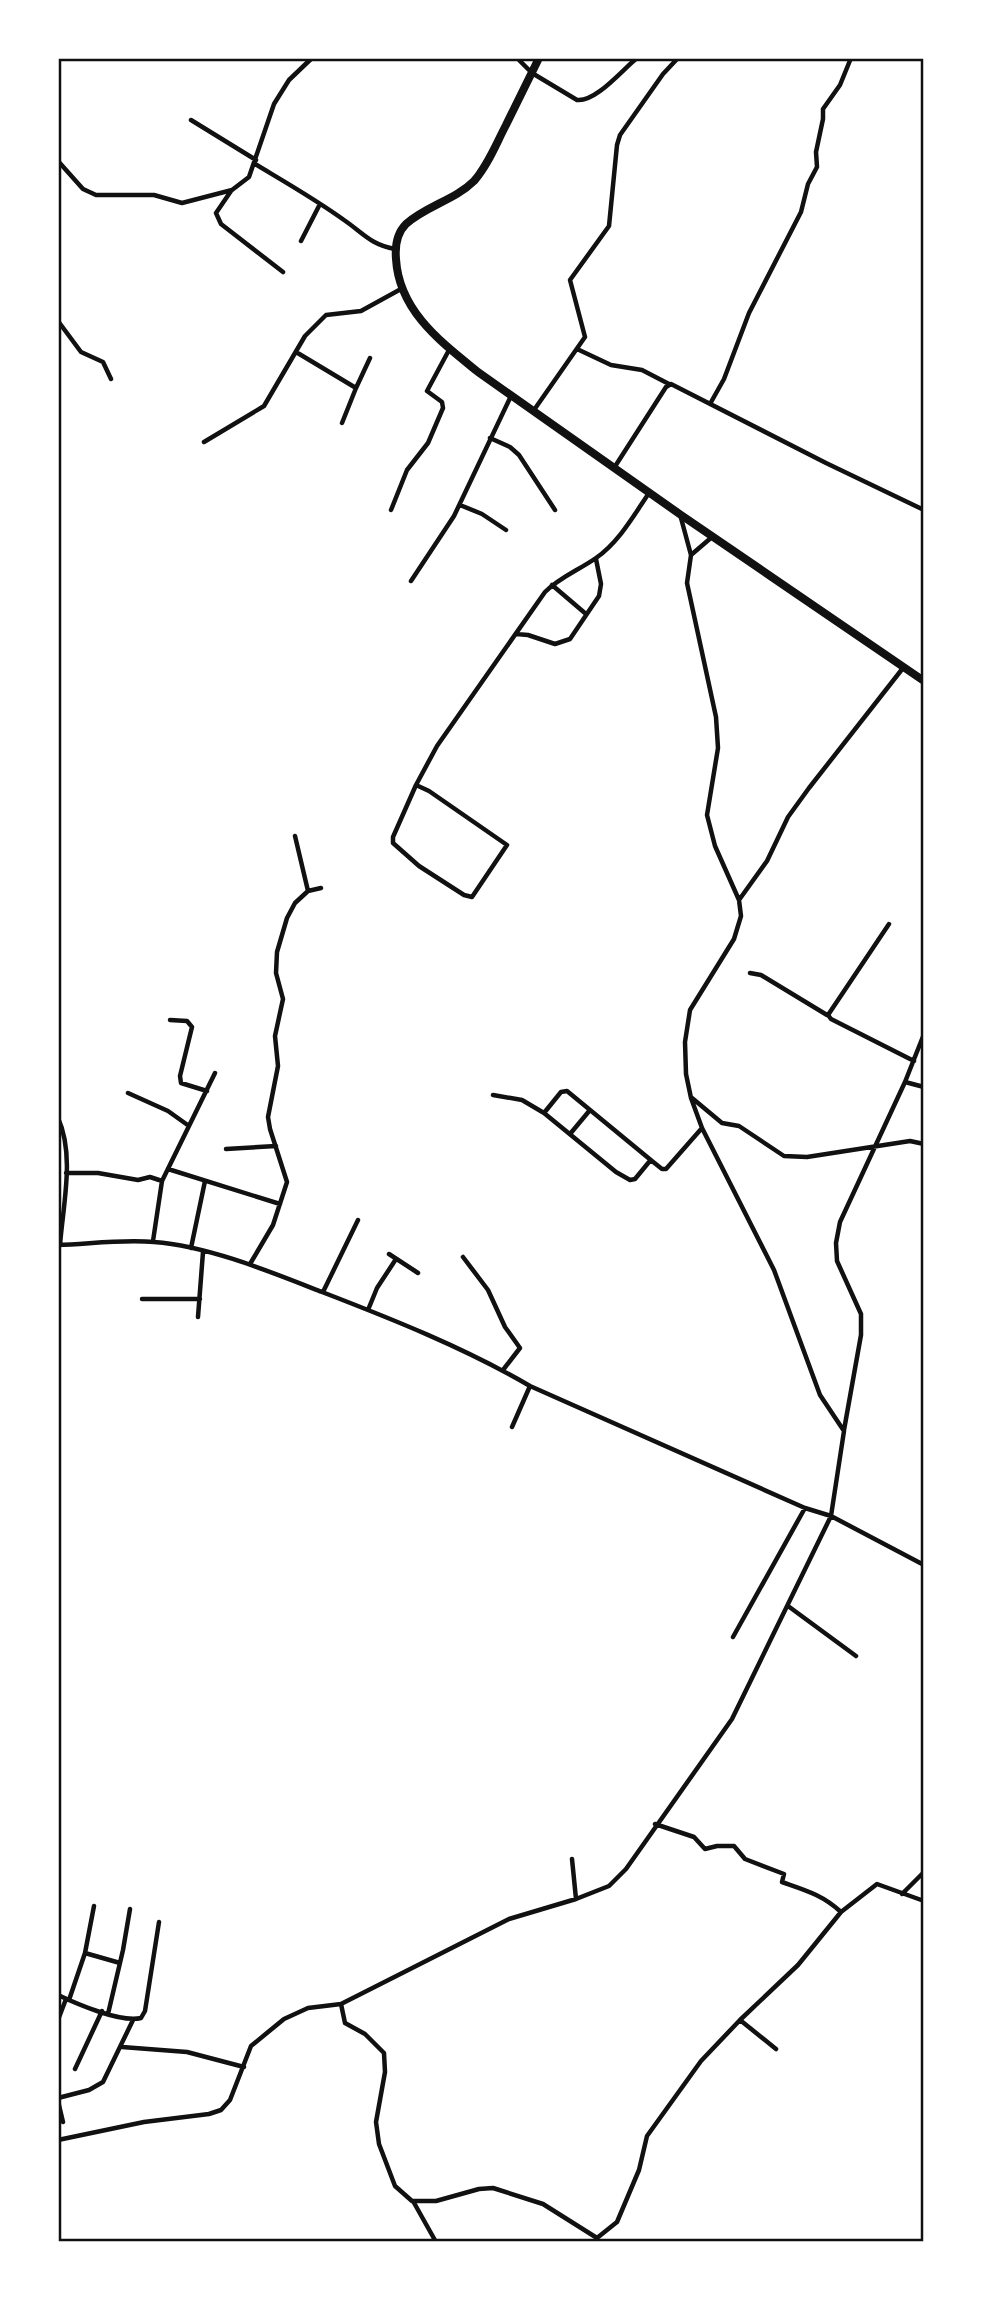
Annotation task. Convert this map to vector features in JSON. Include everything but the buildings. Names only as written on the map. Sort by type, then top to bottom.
[{"type":"highway","points":[[539,58],[485,167],[456,195],[404,226],[399,234],[395,249],[401,289],[415,314],[478,372],[924,681]]},
{"type":"street","points":[[58,161],[83,189],[96,195],[154,195],[182,203],[232,190],[244,182],[256,162],[274,104],[289,80],[312,58]]},
{"type":"street","points":[[517,58],[532,73],[577,100],[584,101],[595,95],[637,58]]},
{"type":"street","points":[[534,410],[584,337],[585,331],[571,276],[609,226],[620,135],[663,74],[678,58]]},
{"type":"street","points":[[710,404],[724,379],[750,313],[801,212],[808,184],[817,167],[816,152],[823,109],[840,85],[851,58]]},
{"type":"street","points":[[191,120],[345,220],[380,247],[395,249]]},
{"type":"street","points":[[232,190],[217,210],[216,217],[227,230],[282,272]]},
{"type":"street","points":[[301,241],[320,204]]},
{"type":"street","points":[[204,442],[264,406],[310,330],[326,315],[360,311],[401,289]]},
{"type":"street","points":[[58,321],[81,352],[103,362],[111,379]]},
{"type":"street","points":[[391,510],[407,470],[428,443],[443,408],[442,402],[428,391],[450,349]]},
{"type":"street","points":[[577,349],[611,365],[642,370],[924,510]]},
{"type":"street","points":[[296,352],[356,388]]},
{"type":"street","points":[[342,423],[370,358]]},
{"type":"street","points":[[614,468],[669,384]]},
{"type":"street","points":[[411,581],[460,505],[512,395]]},
{"type":"street","points":[[490,438],[510,447],[519,455],[555,510]]},
{"type":"street","points":[[416,785],[506,843],[506,848],[472,897],[464,895],[419,866],[394,845],[393,837],[416,785],[438,746],[515,634],[552,585],[596,559],[621,533],[650,492]]},
{"type":"street","points":[[460,505],[482,514],[506,530]]},
{"type":"street","points":[[681,515],[691,555],[687,583],[716,717],[718,748],[707,815],[715,846],[739,900],[741,916],[734,939],[690,1010],[685,1042],[691,1098],[702,1128],[774,1270],[820,1395],[844,1431]]},
{"type":"street","points":[[691,555],[713,537]]},
{"type":"street","points":[[515,634],[528,635],[555,644],[570,639],[601,590],[596,559]]},
{"type":"street","points":[[552,585],[587,614]]},
{"type":"street","points":[[739,900],[767,861],[795,807],[904,668]]},
{"type":"street","points":[[295,836],[308,891]]},
{"type":"street","points":[[250,1264],[273,1225],[287,1176],[268,1117],[278,1066],[275,1036],[283,999],[276,960],[290,911],[295,903],[308,891],[321,888]]},
{"type":"street","points":[[828,1015],[889,924]]},
{"type":"street","points":[[750,973],[761,975],[831,1019],[914,1061]]},
{"type":"street","points":[[170,1020],[187,1021],[192,1027],[180,1076],[181,1083],[207,1091]]},
{"type":"street","points":[[58,2140],[220,2110],[230,2100],[251,2046],[284,2020],[308,2008],[341,2004],[509,1919],[583,1897],[609,1886],[626,1869],[655,1824],[732,1719],[831,1516],[861,1335],[861,1314],[837,1261],[836,1243],[840,1222],[905,1082],[924,1034]]},
{"type":"street","points":[[153,1241],[162,1181],[215,1073]]},
{"type":"street","points":[[905,1082],[924,1087]]},
{"type":"street","points":[[544,1113],[565,1091],[662,1169],[666,1169],[702,1128]]},
{"type":"street","points":[[128,1093],[168,1111],[189,1126]]},
{"type":"street","points":[[493,1095],[522,1101],[544,1113],[625,1178],[635,1178],[652,1161]]},
{"type":"street","points":[[691,1098],[722,1123],[739,1126],[784,1156],[807,1157],[910,1141],[924,1144]]},
{"type":"street","points":[[570,1134],[590,1110]]},
{"type":"street","points":[[58,1118],[65,1140],[66,1173],[59,1245],[153,1241],[250,1264],[368,1310],[503,1370],[530,1386],[805,1508],[831,1516],[924,1565]]},
{"type":"street","points":[[226,1149],[276,1146]]},
{"type":"street","points":[[168,1169],[280,1204]]},
{"type":"street","points":[[66,1173],[98,1172],[138,1180],[150,1177],[162,1181]]},
{"type":"street","points":[[191,1248],[205,1180]]},
{"type":"street","points":[[323,1292],[358,1220]]},
{"type":"street","points":[[198,1317],[204,1252]]},
{"type":"street","points":[[389,1254],[418,1273]]},
{"type":"street","points":[[463,1257],[488,1290],[505,1327],[520,1348],[503,1370]]},
{"type":"street","points":[[368,1310],[377,1288],[396,1259]]},
{"type":"street","points":[[142,1298],[200,1299]]},
{"type":"street","points":[[512,1427],[530,1386]]},
{"type":"street","points":[[733,1637],[805,1508]]},
{"type":"street","points":[[788,1606],[856,1656]]},
{"type":"street","points":[[655,1824],[694,1837],[705,1849],[734,1846],[745,1859],[784,1874],[782,1882],[829,1900],[841,1912]]},
{"type":"street","points":[[572,1859],[576,1899]]},
{"type":"street","points":[[902,1894],[924,1872]]},
{"type":"street","points":[[412,2201],[436,2201],[479,2189],[493,2188],[543,2204],[595,2238],[600,2238],[620,2217],[639,2170],[647,2136],[702,2060],[798,1965],[841,1912],[877,1884],[924,1901]]},
{"type":"street","points":[[58,2020],[85,1953],[94,1906]]},
{"type":"street","points":[[108,2014],[130,1909]]},
{"type":"street","points":[[58,1995],[108,2014],[133,2020],[141,2018],[145,2011],[159,1922]]},
{"type":"street","points":[[85,1953],[120,1962]]},
{"type":"street","points":[[341,2004],[345,2023],[365,2034],[384,2053],[385,2072],[376,2122],[379,2144],[395,2186],[412,2201],[436,2242]]},
{"type":"street","points":[[75,2069],[102,2011]]},
{"type":"street","points":[[63,2122],[58,2100],[89,2090],[103,2082],[133,2020]]},
{"type":"street","points":[[740,2020],[776,2049]]},
{"type":"street","points":[[122,2047],[187,2052],[244,2067]]}]
